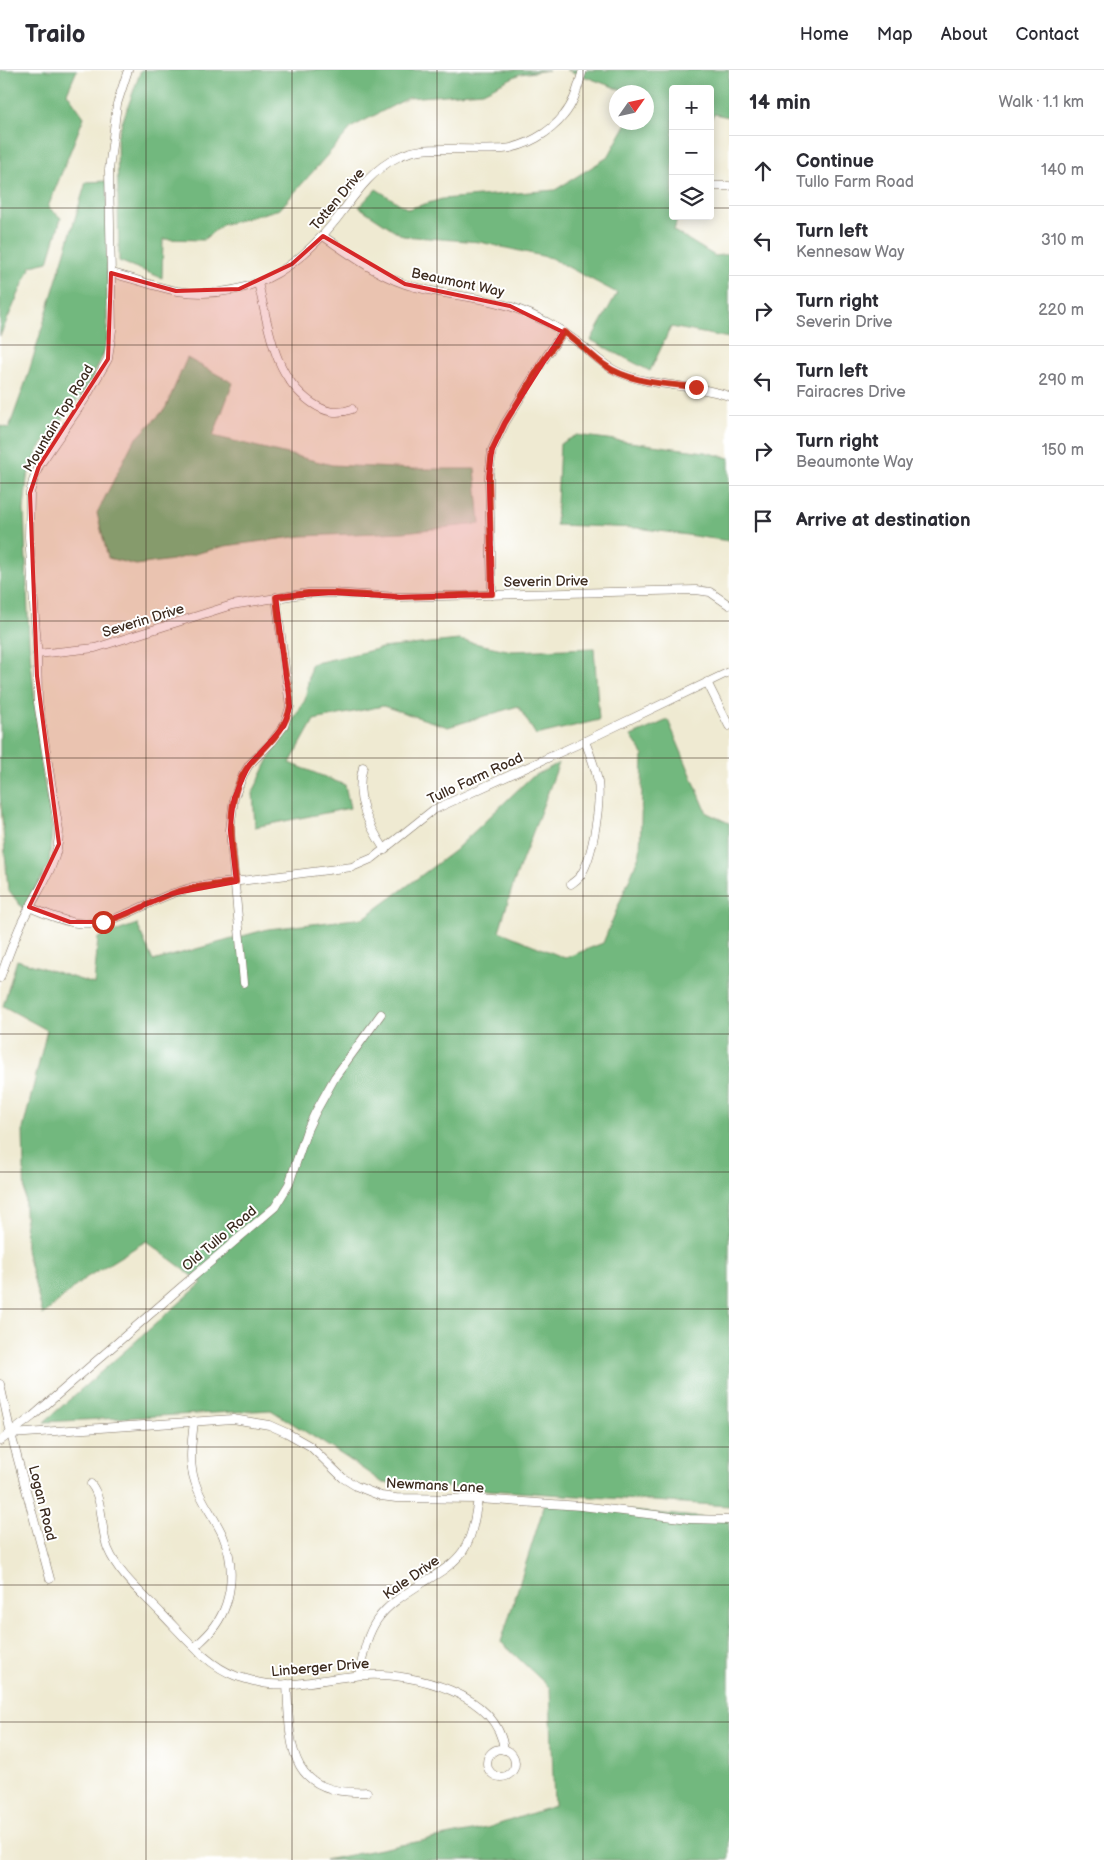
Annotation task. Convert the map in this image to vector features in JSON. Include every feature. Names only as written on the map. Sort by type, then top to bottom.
[{"type":"street","name":"Mountain Top Road","points":[[0,978],[29,907],[54,861],[59,844],[59,831],[38,702],[37,654],[29,537],[30,493],[39,466],[85,398],[108,359],[112,330],[109,170],[117,104],[128,70]]},
{"type":"street","name":"Totten Drive","points":[[111,272],[176,290],[201,292],[239,289],[258,283],[306,254],[370,178],[382,166],[397,157],[414,151],[428,149],[502,149],[528,142],[541,135],[553,127],[564,115],[576,94],[583,70]]},
{"type":"street","points":[[714,186],[729,186]]},
{"type":"street","name":"Beaumont Way","points":[[323,236],[371,267],[405,284],[510,306],[539,318],[564,332],[604,364],[629,376],[644,380],[696,387],[729,396]]},
{"type":"street","points":[[258,283],[277,359],[288,380],[305,398],[325,410],[343,413],[352,409]]},
{"type":"street","points":[[492,594],[489,477],[492,450],[505,423],[543,361],[564,332]]},
{"type":"street","name":"Severin Drive","points":[[37,654],[95,648],[232,605],[308,593],[400,597],[696,590],[710,592],[729,605]]},
{"type":"street","points":[[244,983],[230,830],[234,798],[243,775],[249,765],[272,742],[284,726],[290,707],[276,597]]},
{"type":"street","name":"Tullo Farm Road","points":[[29,907],[70,922],[103,922],[125,916],[171,894],[193,887],[352,867],[373,858],[385,850],[433,810],[585,741],[729,672]]},
{"type":"street","points":[[707,682],[729,726]]},
{"type":"street","points":[[572,884],[582,874],[595,829],[598,811],[598,782],[585,741]]},
{"type":"street","points":[[363,766],[360,787],[362,805],[370,828],[385,850]]},
{"type":"street","name":"Old Tullo Road","points":[[0,1441],[11,1434],[275,1207],[289,1184],[315,1112],[335,1077],[381,1014]]},
{"type":"street","points":[[0,1384],[11,1434]]},
{"type":"street","name":"Newmans Lane","points":[[11,1434],[233,1419],[270,1426],[287,1433],[310,1446],[343,1478],[356,1486],[381,1496],[396,1498],[478,1499],[581,1506],[689,1519],[729,1520]]},
{"type":"street","points":[[194,1421],[192,1474],[205,1506],[223,1535],[231,1566],[228,1598],[224,1610],[211,1632],[194,1647]]},
{"type":"street","name":"Logan Road","points":[[11,1434],[50,1578]]},
{"type":"street","name":"Linberger Drive","points":[[91,1484],[96,1493],[104,1536],[112,1558],[123,1574],[194,1647],[217,1666],[234,1675],[262,1683],[287,1684],[359,1675],[380,1675],[412,1679],[458,1693],[472,1701],[494,1722],[503,1739],[504,1750]]},
{"type":"street","name":"Kale Drive","points":[[359,1675],[365,1646],[380,1614],[398,1599],[453,1562],[463,1550],[470,1537],[478,1499]]},
{"type":"street","points":[[287,1684],[290,1740],[297,1759],[307,1775],[318,1784],[330,1789],[344,1792],[367,1792]]},
{"type":"highlighted area","points":[[323,236],[405,284],[510,306],[563,332],[505,423],[492,450],[489,477],[492,595],[400,597],[332,593],[276,597],[290,707],[284,726],[249,765],[234,798],[230,830],[236,882],[171,894],[103,922],[70,922],[29,907],[59,844],[37,676],[30,493],[39,466],[108,359],[111,273],[176,291],[239,289],[292,264]]},
{"type":"green space","points":[[0,70],[77,70],[67,93],[84,117],[48,207],[61,218],[48,262],[31,266],[0,336]]},
{"type":"green space","points":[[141,70],[549,70],[520,74],[483,92],[408,98],[352,127],[280,209],[222,225],[203,240],[163,239],[162,278],[119,261],[117,137]]},
{"type":"green space","points":[[567,70],[729,70],[729,117],[714,114],[714,85],[669,85],[669,220],[677,220],[674,231],[715,256],[729,254],[729,338],[671,327],[650,371],[591,340],[617,293],[551,258],[480,242],[403,236],[359,207],[376,189],[408,209],[442,199],[555,190],[608,157],[623,130],[654,130],[654,85],[609,85]]},
{"type":"green space","points":[[107,181],[107,347],[87,388],[39,449],[27,478],[24,510],[29,641],[41,763],[52,829],[49,865],[23,909],[8,889],[0,793],[0,426],[9,428],[27,378],[86,182]]},
{"type":"green space","points":[[187,358],[233,383],[213,436],[332,465],[413,469],[475,469],[480,524],[403,532],[302,536],[225,546],[172,560],[136,565],[108,558],[97,513],[133,442],[165,409]]},
{"type":"green space","points":[[577,435],[705,452],[729,458],[729,541],[638,528],[556,525],[560,444]]},
{"type":"green space","points":[[459,640],[512,651],[594,648],[599,720],[536,735],[518,706],[448,727],[383,706],[314,720],[290,763],[345,785],[350,808],[255,827],[253,792],[269,759],[305,700],[311,664],[382,648]]},
{"type":"green space","points":[[668,720],[707,813],[729,823],[729,1506],[383,1483],[271,1410],[44,1422],[202,1283],[146,1241],[84,1279],[43,1315],[26,1250],[23,1129],[47,1030],[3,1006],[17,960],[94,984],[98,938],[137,924],[153,961],[268,929],[364,918],[454,851],[530,778],[559,763],[514,882],[499,931],[565,958],[603,943],[640,853],[643,754],[631,736]]},
{"type":"green space","points":[[545,1503],[729,1520],[729,1860],[325,1860],[487,1828],[554,1806],[550,1688],[501,1642]]},
{"type":"route","points":[[103,922],[115,920],[171,894],[193,887],[236,882],[230,830],[234,798],[249,765],[272,742],[284,726],[290,707],[276,597],[308,593],[400,597],[492,594],[489,524],[489,477],[492,450],[505,423],[543,361],[564,332],[617,372],[644,380],[696,387]]}]
